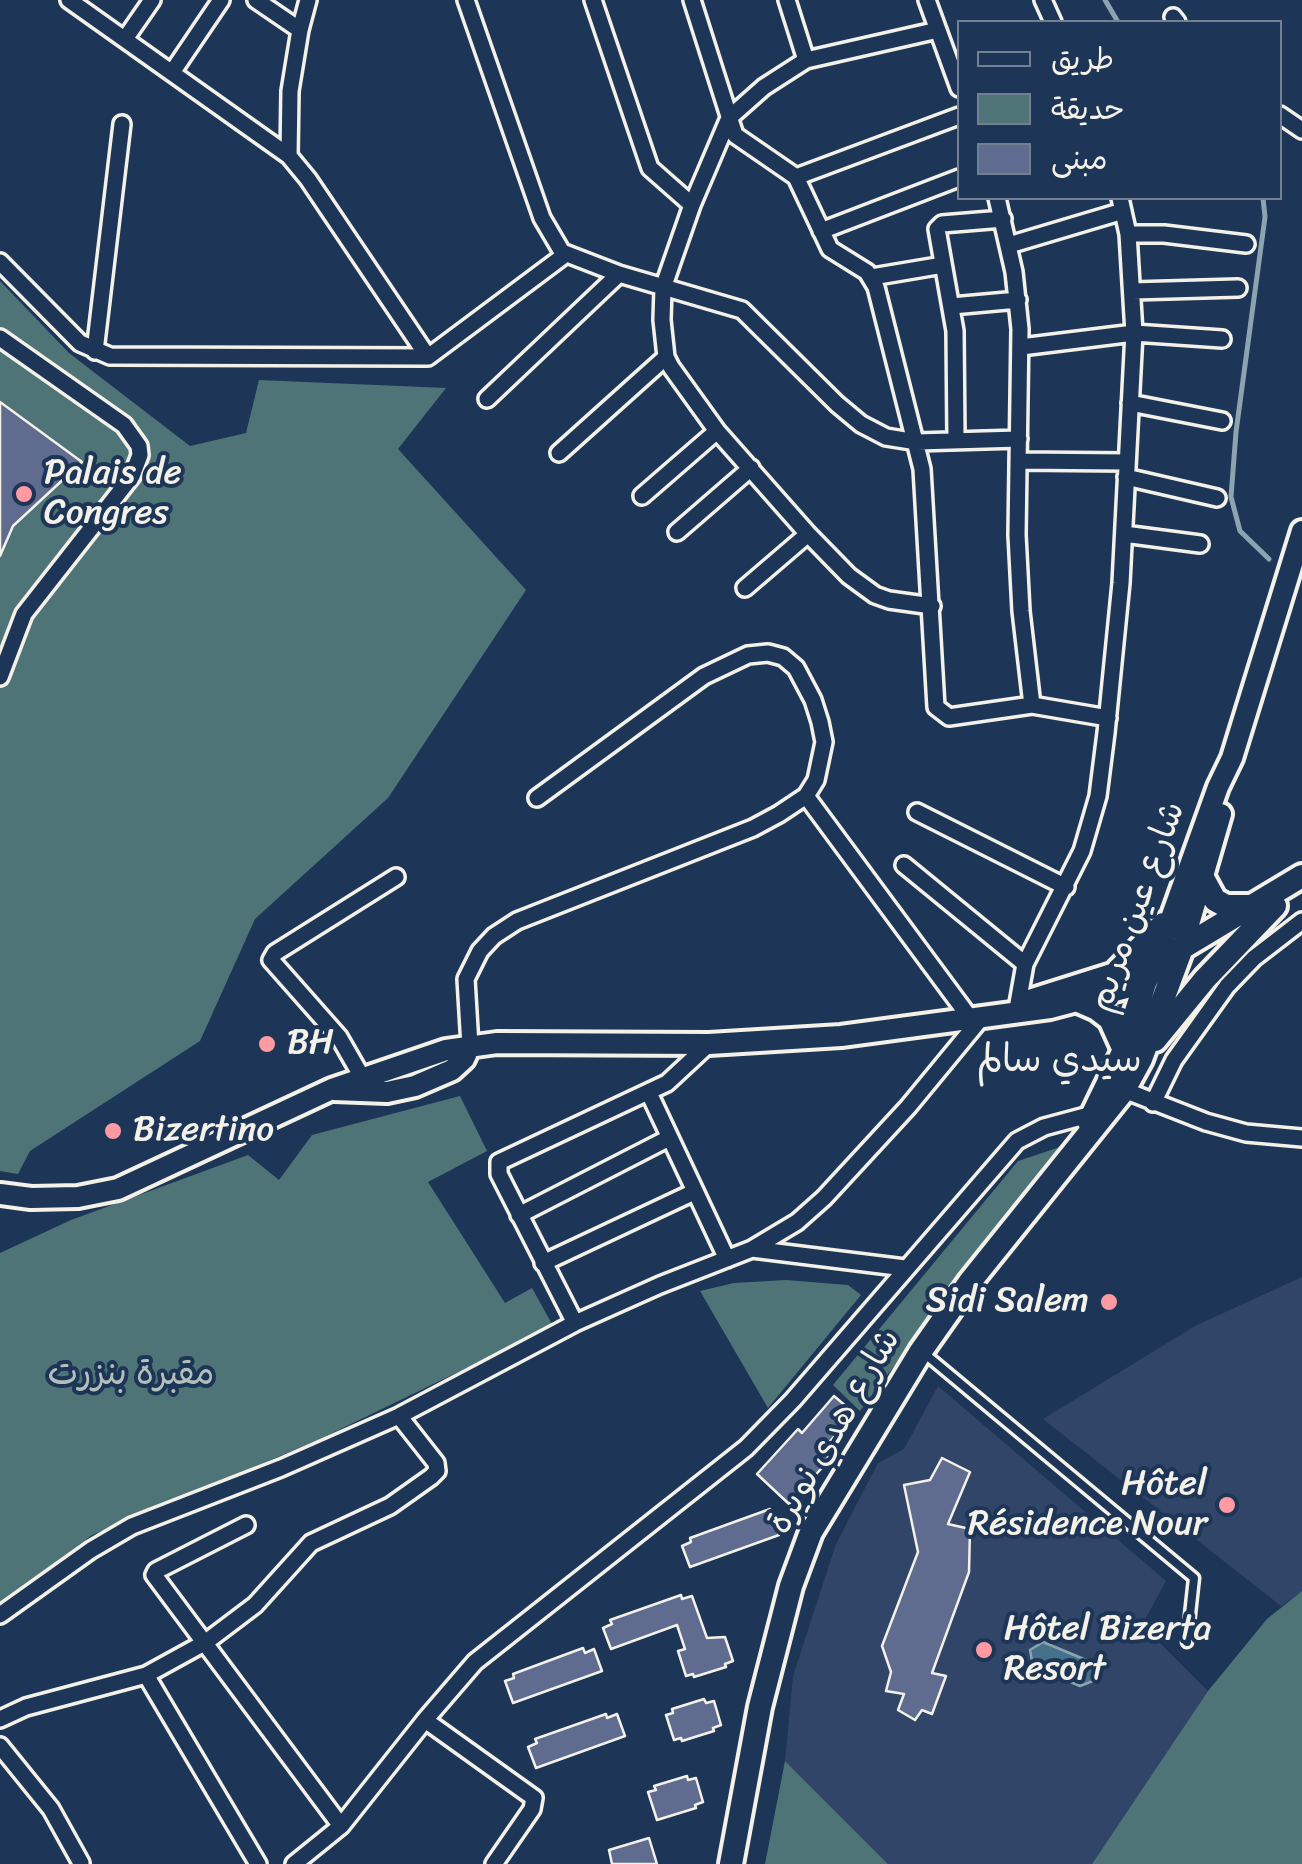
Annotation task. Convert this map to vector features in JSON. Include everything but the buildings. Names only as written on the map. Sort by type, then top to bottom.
[{"type":"main road","points":[[1145,983],[1302,876]]},
{"type":"main road","points":[[1203,878],[1215,900],[1226,906],[1263,906]]},
{"type":"main road","points":[[1182,948],[1302,888]]},
{"type":"main road","points":[[1081,1002],[1110,1019],[1132,1054],[1204,979],[1263,906]]},
{"type":"main road","name":"شارع عين مريم","points":[[1082,1139],[1132,1054],[1165,966],[1182,948]]},
{"type":"main road","name":"شارع عين مريم","points":[[1132,1054],[1145,983]]},
{"type":"main road","name":"شارع هدي نويرة","points":[[730,1864],[760,1708],[791,1586],[822,1512],[921,1351],[1082,1139]]},
{"type":"street","points":[[70,0],[289,156],[308,178],[428,357]]},
{"type":"street","points":[[125,39],[152,0]]},
{"type":"street","points":[[172,72],[221,0]]},
{"type":"street","points":[[256,0],[300,30]]},
{"type":"street","points":[[289,156],[290,92],[308,0]]},
{"type":"street","points":[[466,0],[542,218],[558,248],[619,274],[742,310],[861,424],[886,437],[917,442],[1019,439]]},
{"type":"street","points":[[593,0],[650,168],[692,205]]},
{"type":"street","points":[[692,0],[729,118],[740,141],[796,177],[830,249],[872,277],[917,442],[925,492],[936,707],[942,714],[957,717],[1032,705],[1108,718]]},
{"type":"street","points":[[787,0],[806,60]]},
{"type":"street","points":[[927,0],[957,80]]},
{"type":"street","points":[[932,606],[889,600],[849,576],[717,431],[666,357],[663,288],[692,205],[729,118],[764,87],[806,60],[938,30]]},
{"type":"street","points":[[796,177],[957,117]]},
{"type":"street","points":[[95,351],[122,124]]},
{"type":"street","points":[[821,231],[957,179]]},
{"type":"street","points":[[998,200],[1018,300],[1021,611],[1032,705]]},
{"type":"street","points":[[1009,244],[1121,204],[1128,234],[1134,333],[1124,534],[1098,796],[1066,887],[1025,964],[1017,1009]]},
{"type":"street","points":[[956,439],[952,306],[936,233],[940,226],[1003,219]]},
{"type":"street","points":[[1128,234],[1164,234],[1246,244]]},
{"type":"street","points":[[0,262],[71,335],[95,351],[130,358],[428,357],[566,254]]},
{"type":"street","points":[[872,277],[942,265]]},
{"type":"street","points":[[487,398],[619,274]]},
{"type":"street","points":[[1132,292],[1238,288]]},
{"type":"street","points":[[952,306],[1018,300]]},
{"type":"street","points":[[1021,348],[1134,333],[1222,339]]},
{"type":"street","points":[[0,338],[124,425],[132,433],[140,455],[132,476],[24,614],[0,677]]},
{"type":"street","points":[[559,453],[666,357]]},
{"type":"street","points":[[1130,403],[1222,422]]},
{"type":"street","points":[[642,496],[717,431]]},
{"type":"street","points":[[1018,460],[1126,469],[1218,498]]},
{"type":"street","points":[[677,532],[751,468]]},
{"type":"street","name":"شارع عين مريم","points":[[1182,948],[1224,804],[1232,758],[1302,531]]},
{"type":"street","points":[[744,588],[808,534]]},
{"type":"street","points":[[1124,534],[1200,544]]},
{"type":"street","points":[[332,1090],[386,1092],[415,1086],[452,1070],[470,1046],[466,979],[480,951],[494,936],[516,921],[754,828],[806,796],[821,764],[824,742],[820,722],[796,668],[783,657],[748,654],[716,669],[536,798]]},
{"type":"street","name":"شارع عين مريم","points":[[1165,966],[1178,901],[1232,758]]},
{"type":"street","points":[[806,796],[982,1016]]},
{"type":"street","points":[[917,812],[1066,887]]},
{"type":"street","points":[[904,865],[1025,964]]},
{"type":"street","points":[[362,1077],[339,1037],[270,960],[275,953],[396,877]]},
{"type":"street","points":[[1110,976],[1148,942],[1178,901]]},
{"type":"street","points":[[1153,1103],[1174,1060],[1227,986],[1254,958],[1302,921]]},
{"type":"street","points":[[1017,1009],[1110,976],[1165,966]]},
{"type":"street","points":[[0,1194],[78,1197],[118,1189],[362,1077],[446,1050],[470,1046],[708,1044],[840,1036],[1081,1002],[1145,983]]},
{"type":"street","points":[[0,1615],[90,1550],[132,1526],[281,1468],[399,1416],[575,1324],[752,1249],[796,1222],[824,1198],[908,1107],[982,1016]]},
{"type":"street","points":[[575,1324],[499,1174],[499,1162],[667,1084],[708,1044]]},
{"type":"street","points":[[1116,1087],[1246,1133],[1302,1138]]},
{"type":"street","points":[[649,1093],[727,1259]]},
{"type":"street","points":[[317,1864],[337,1830],[475,1662],[746,1448],[793,1400],[1017,1142],[1044,1128],[1101,1112]]},
{"type":"street","points":[[519,1214],[668,1138]]},
{"type":"street","points":[[543,1263],[694,1192]]},
{"type":"street","points":[[752,1249],[905,1268]]},
{"type":"street","points":[[0,1719],[26,1708],[146,1675],[206,1642],[255,1604],[311,1543],[390,1506],[437,1472],[436,1463],[399,1416]]},
{"type":"street","points":[[246,1525],[154,1573],[337,1830]]},
{"type":"street","points":[[146,1675],[258,1864]]},
{"type":"street","points":[[425,1720],[534,1798],[532,1809],[494,1864]]},
{"type":"street","points":[[0,1746],[50,1809],[82,1863]]},
{"type":"street","points":[[294,1864],[337,1830]]},
{"type":"lane","points":[[921,1351],[1194,1578],[1187,1642]]},
{"type":"shaded area","name":"Hôtel Résidence Nour","points":[[1302,1277],[1302,1591],[1281,1606],[1043,1419],[1195,1326]]},
{"type":"shaded area","name":"Hôtel Bizerta Resort","points":[[938,1386],[1166,1581],[1142,1625],[1208,1691],[1092,1864],[888,1864],[785,1761],[793,1676],[836,1544],[878,1463],[904,1449]]},
{"type":"shaded area","points":[[1043,1642],[1091,1662],[1093,1681],[1080,1686],[1033,1666],[1030,1650]]},
{"type":"green space","points":[[0,281],[69,353],[190,446],[246,433],[259,380],[446,388],[398,449],[526,590],[388,798],[255,919],[200,1041],[30,1151],[18,1174],[0,1171]]},
{"type":"green space","name":"مقبرة بنزرت","points":[[460,1096],[487,1151],[428,1182],[505,1303],[532,1288],[553,1326],[318,1440],[92,1535],[0,1604],[0,1253],[71,1220],[248,1155],[279,1180],[312,1135]]},
{"type":"green space","points":[[1060,1147],[860,1411],[833,1385],[1018,1161]]},
{"type":"green space","points":[[786,1280],[848,1285],[861,1295],[768,1408],[700,1291],[734,1283]]},
{"type":"green space","points":[[1302,1591],[1302,1864],[1092,1864],[1208,1691],[1267,1619]]},
{"type":"green space","points":[[785,1761],[888,1864],[765,1864]]},
{"type":"waterway","points":[[1105,0],[1117,20]]},
{"type":"waterway","points":[[1263,200],[1265,217],[1231,497],[1240,531],[1269,559]]},
{"type":"place","name":"Palais de Congres","points":[[24,494]]},
{"type":"place","name":"BH","points":[[267,1044]]},
{"type":"place","name":"Bizertino","points":[[113,1131]]},
{"type":"place","name":"Sidi Salem","points":[[1109,1302]]},
{"type":"place","name":"Hôtel Résidence Nour","points":[[1227,1505]]},
{"type":"place","name":"Hôtel Bizerta Resort","points":[[984,1650]]},
{"type":"district","name":"سيدي سالم","points":[[1059,1061]]}]
